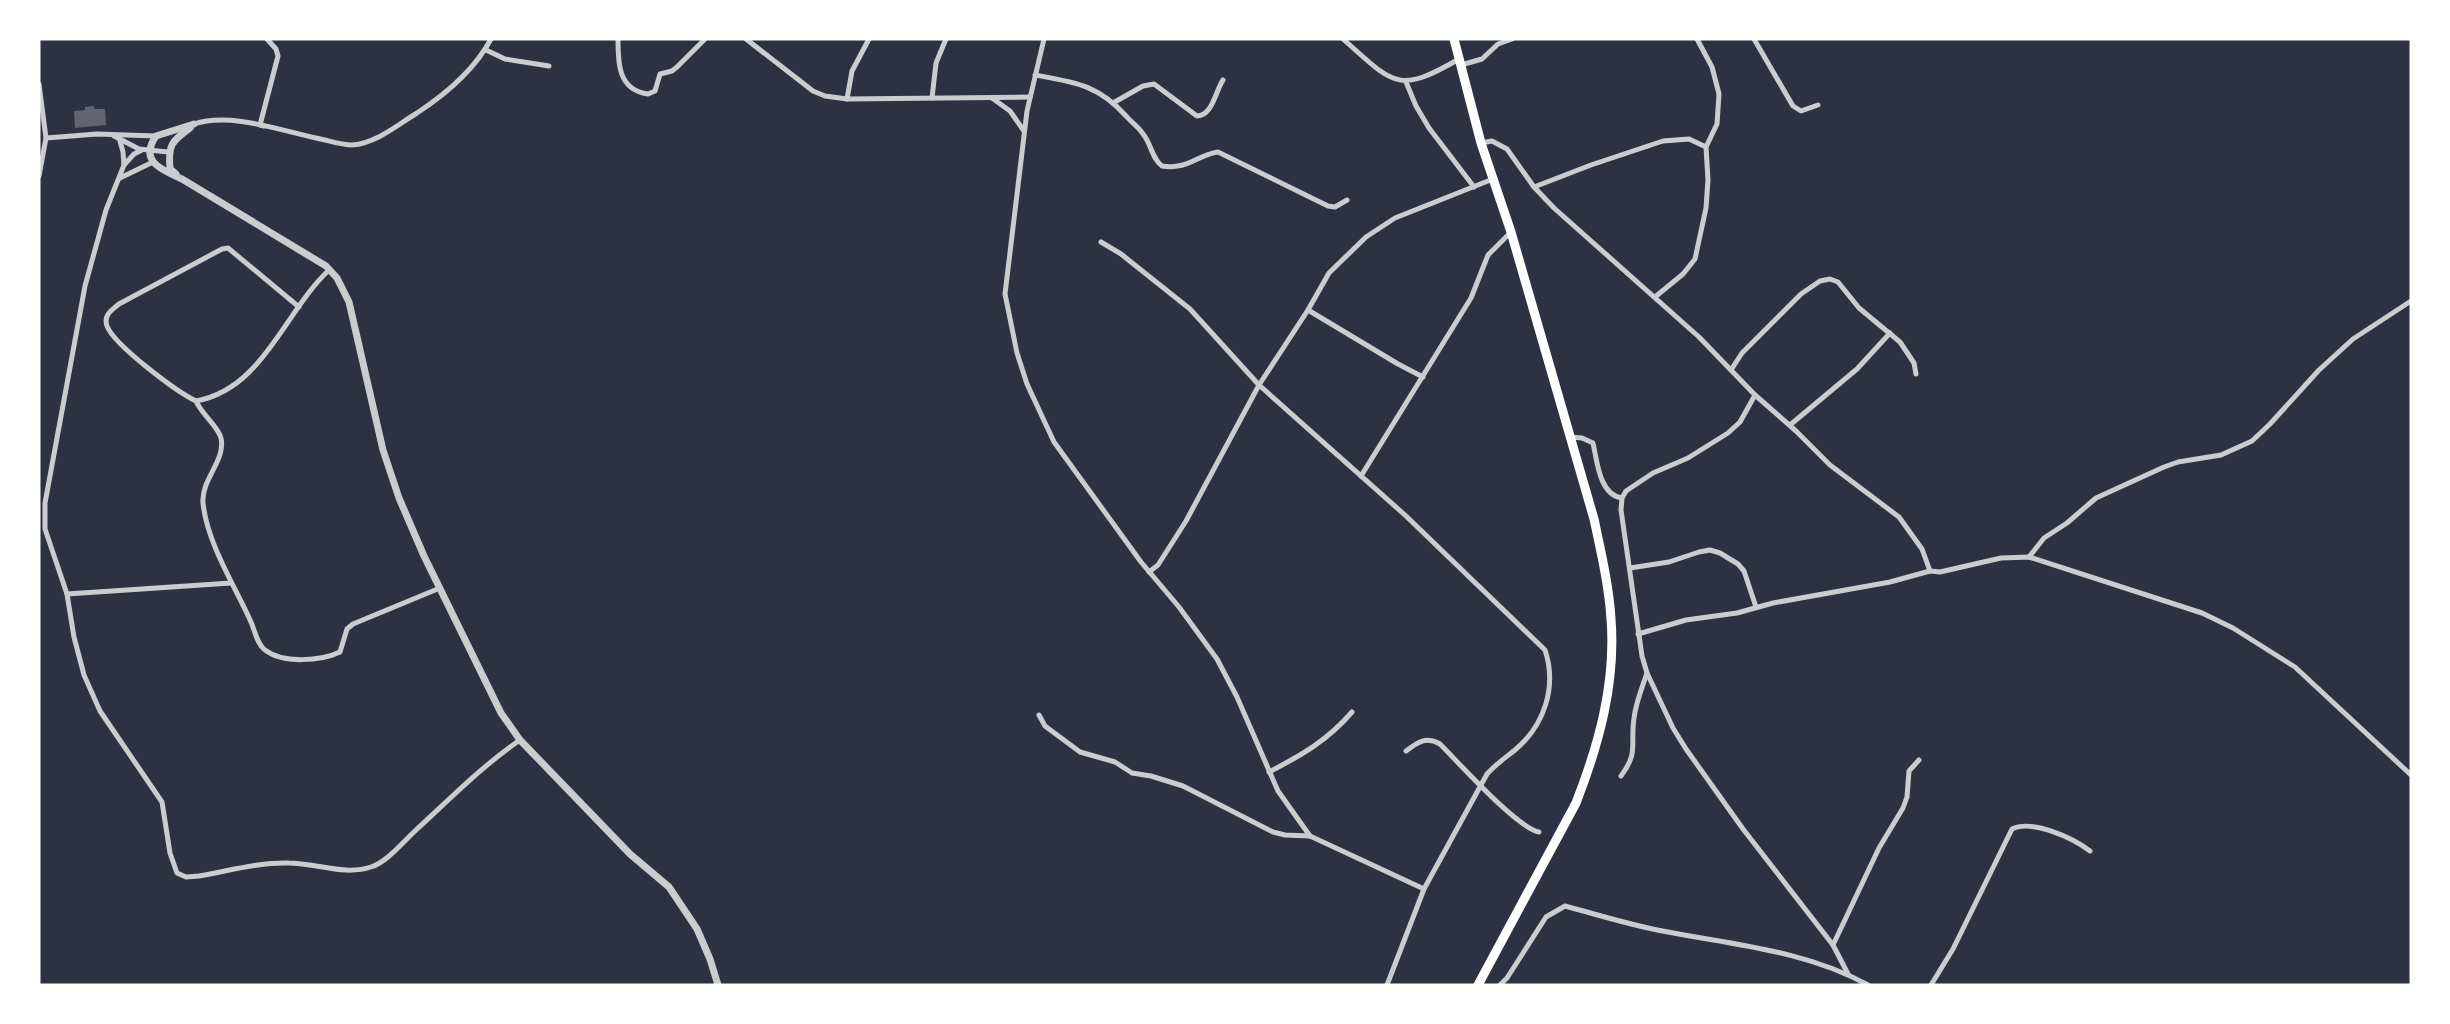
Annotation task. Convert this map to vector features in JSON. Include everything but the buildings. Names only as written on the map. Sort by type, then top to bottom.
[{"type":"highway","points":[[1454,39],[1481,143],[1510,232],[1594,519],[1611,620],[1608,693],[1599,739],[1576,803],[1478,985]]},
{"type":"street","points":[[265,127],[260,125],[278,56],[273,44],[267,39]]},
{"type":"street","points":[[46,138],[97,134],[156,136],[194,124],[225,121],[352,145],[391,131],[439,97],[486,50],[491,39]]},
{"type":"street","points":[[618,39],[618,67],[621,77],[631,87],[648,94],[654,91],[660,74],[672,71],[705,39]]},
{"type":"street","points":[[746,39],[813,91],[825,96],[847,99],[1030,97]]},
{"type":"street","points":[[847,99],[852,71],[868,39]]},
{"type":"street","points":[[932,98],[936,63],[946,39]]},
{"type":"street","points":[[1044,39],[1024,133],[1005,294],[1017,353],[1030,393],[1054,442],[1149,572],[1185,614],[1217,659],[1237,697],[1278,791],[1310,836]]},
{"type":"street","points":[[1343,39],[1384,74],[1397,81],[1406,82],[1424,79],[1460,62],[1482,58],[1498,44],[1512,39]]},
{"type":"street","points":[[1655,297],[1683,274],[1695,259],[1708,193],[1706,147],[1717,124],[1719,94],[1712,67],[1696,39]]},
{"type":"street","points":[[1754,39],[1792,106],[1802,111],[1818,105]]},
{"type":"street","points":[[486,50],[505,59],[549,66]]},
{"type":"street","points":[[1035,75],[1075,81],[1089,86],[1113,103],[1143,132],[1155,158],[1162,166],[1188,164],[1209,153],[1218,152],[1328,206],[1335,207],[1347,200]]},
{"type":"street","points":[[1113,103],[1143,86],[1154,84],[1197,116],[1204,115],[1209,111],[1216,91],[1223,80]]},
{"type":"street","points":[[1406,82],[1429,128],[1474,187]]},
{"type":"street","points":[[39,84],[46,138],[39,176]]},
{"type":"street","points":[[992,98],[1010,111],[1018,120],[1024,133]]},
{"type":"street","points":[[182,179],[170,169],[168,152],[170,145],[194,124]]},
{"type":"street","points":[[114,136],[120,141],[146,150],[168,152]]},
{"type":"street","points":[[156,136],[146,150],[134,154],[124,165],[106,210],[85,286],[45,503],[45,529],[67,594],[79,657],[94,698],[162,802],[172,865],[177,873],[186,877],[290,862],[331,869],[358,870],[377,865],[497,755],[520,740]]},
{"type":"street","points":[[1534,187],[1663,141],[1689,139],[1706,147]]},
{"type":"street","points":[[120,141],[124,165]]},
{"type":"street","points":[[1481,143],[1492,141],[1507,149],[1534,187],[1554,207],[1655,297],[1830,465],[1899,517],[1922,549],[1930,571]]},
{"type":"street","points":[[146,150],[158,168],[182,179],[329,270],[344,289],[383,450],[396,488],[440,588],[501,713],[520,740],[630,854],[669,887],[697,929],[718,985]]},
{"type":"street","points":[[118,178],[153,162]]},
{"type":"street","points":[[1149,572],[1158,565],[1186,521],[1259,385],[1308,310],[1329,273],[1373,232],[1395,218],[1492,180]]},
{"type":"street","points":[[1361,476],[1471,298],[1488,255],[1510,232]]},
{"type":"street","points":[[1101,242],[1121,254],[1190,309],[1259,385],[1406,516],[1545,650],[1550,664],[1550,686],[1546,708],[1528,736],[1516,749],[1499,761],[1481,785],[1424,889],[1387,985]]},
{"type":"street","points":[[299,308],[228,248],[119,304],[108,313],[107,326],[125,347],[169,385],[196,401],[201,412],[221,436],[220,454],[206,482],[203,504],[217,549],[262,648],[284,658],[333,655],[340,652],[344,636],[353,624],[440,588]]},
{"type":"street","points":[[196,401],[219,394],[243,378],[299,308],[316,282],[329,270]]},
{"type":"street","points":[[1731,370],[1742,353],[1771,322],[1806,290],[1820,281],[1830,279],[1838,282],[1859,308],[1890,333],[1909,353],[1916,374]]},
{"type":"street","points":[[2029,557],[2044,538],[2067,523],[2096,498],[2164,467],[2178,462],[2221,455],[2252,441],[2319,370],[2353,339],[2411,301]]},
{"type":"street","points":[[1308,310],[1423,377]]},
{"type":"street","points":[[1790,425],[1851,374],[1890,333]]},
{"type":"street","points":[[1755,395],[1740,422],[1728,433],[1688,458],[1653,473],[1626,491],[1622,498],[1621,510],[1638,634],[1647,673],[1686,749],[1787,887],[1833,945],[1848,974]]},
{"type":"street","points":[[1569,437],[1582,438],[1593,443],[1606,488],[1616,497],[1622,498]]},
{"type":"street","points":[[39,537],[45,529]]},
{"type":"street","points":[[1630,568],[1669,562],[1710,550],[1720,553],[1738,564],[1744,571],[1756,607]]},
{"type":"street","points":[[1638,634],[1686,620],[1737,613],[1756,607],[1890,582],[1930,571],[1940,572],[2001,558],[2029,557],[2202,612],[2233,628],[2295,668],[2411,775]]},
{"type":"street","points":[[67,594],[231,583]]},
{"type":"street","points":[[1621,776],[1633,757],[1635,708],[1647,673]]},
{"type":"street","points":[[1269,772],[1317,746],[1332,734],[1352,712]]},
{"type":"street","points":[[1039,716],[1045,726],[1080,753],[1115,762],[1132,773],[1152,776],[1183,786],[1273,831],[1285,835],[1310,836],[1424,889]]},
{"type":"street","points":[[1406,751],[1415,744],[1431,740],[1440,744],[1516,819],[1530,830],[1539,832]]},
{"type":"street","points":[[1833,945],[1879,848],[1903,807],[1907,797],[1909,771],[1919,760]]},
{"type":"street","points":[[1931,985],[1953,949],[2012,829],[2020,825],[2051,831],[2069,838],[2090,851]]},
{"type":"street","points":[[1500,985],[1507,978],[1546,917],[1565,906],[1664,932],[1793,956],[1848,974],[1868,985]]}]
